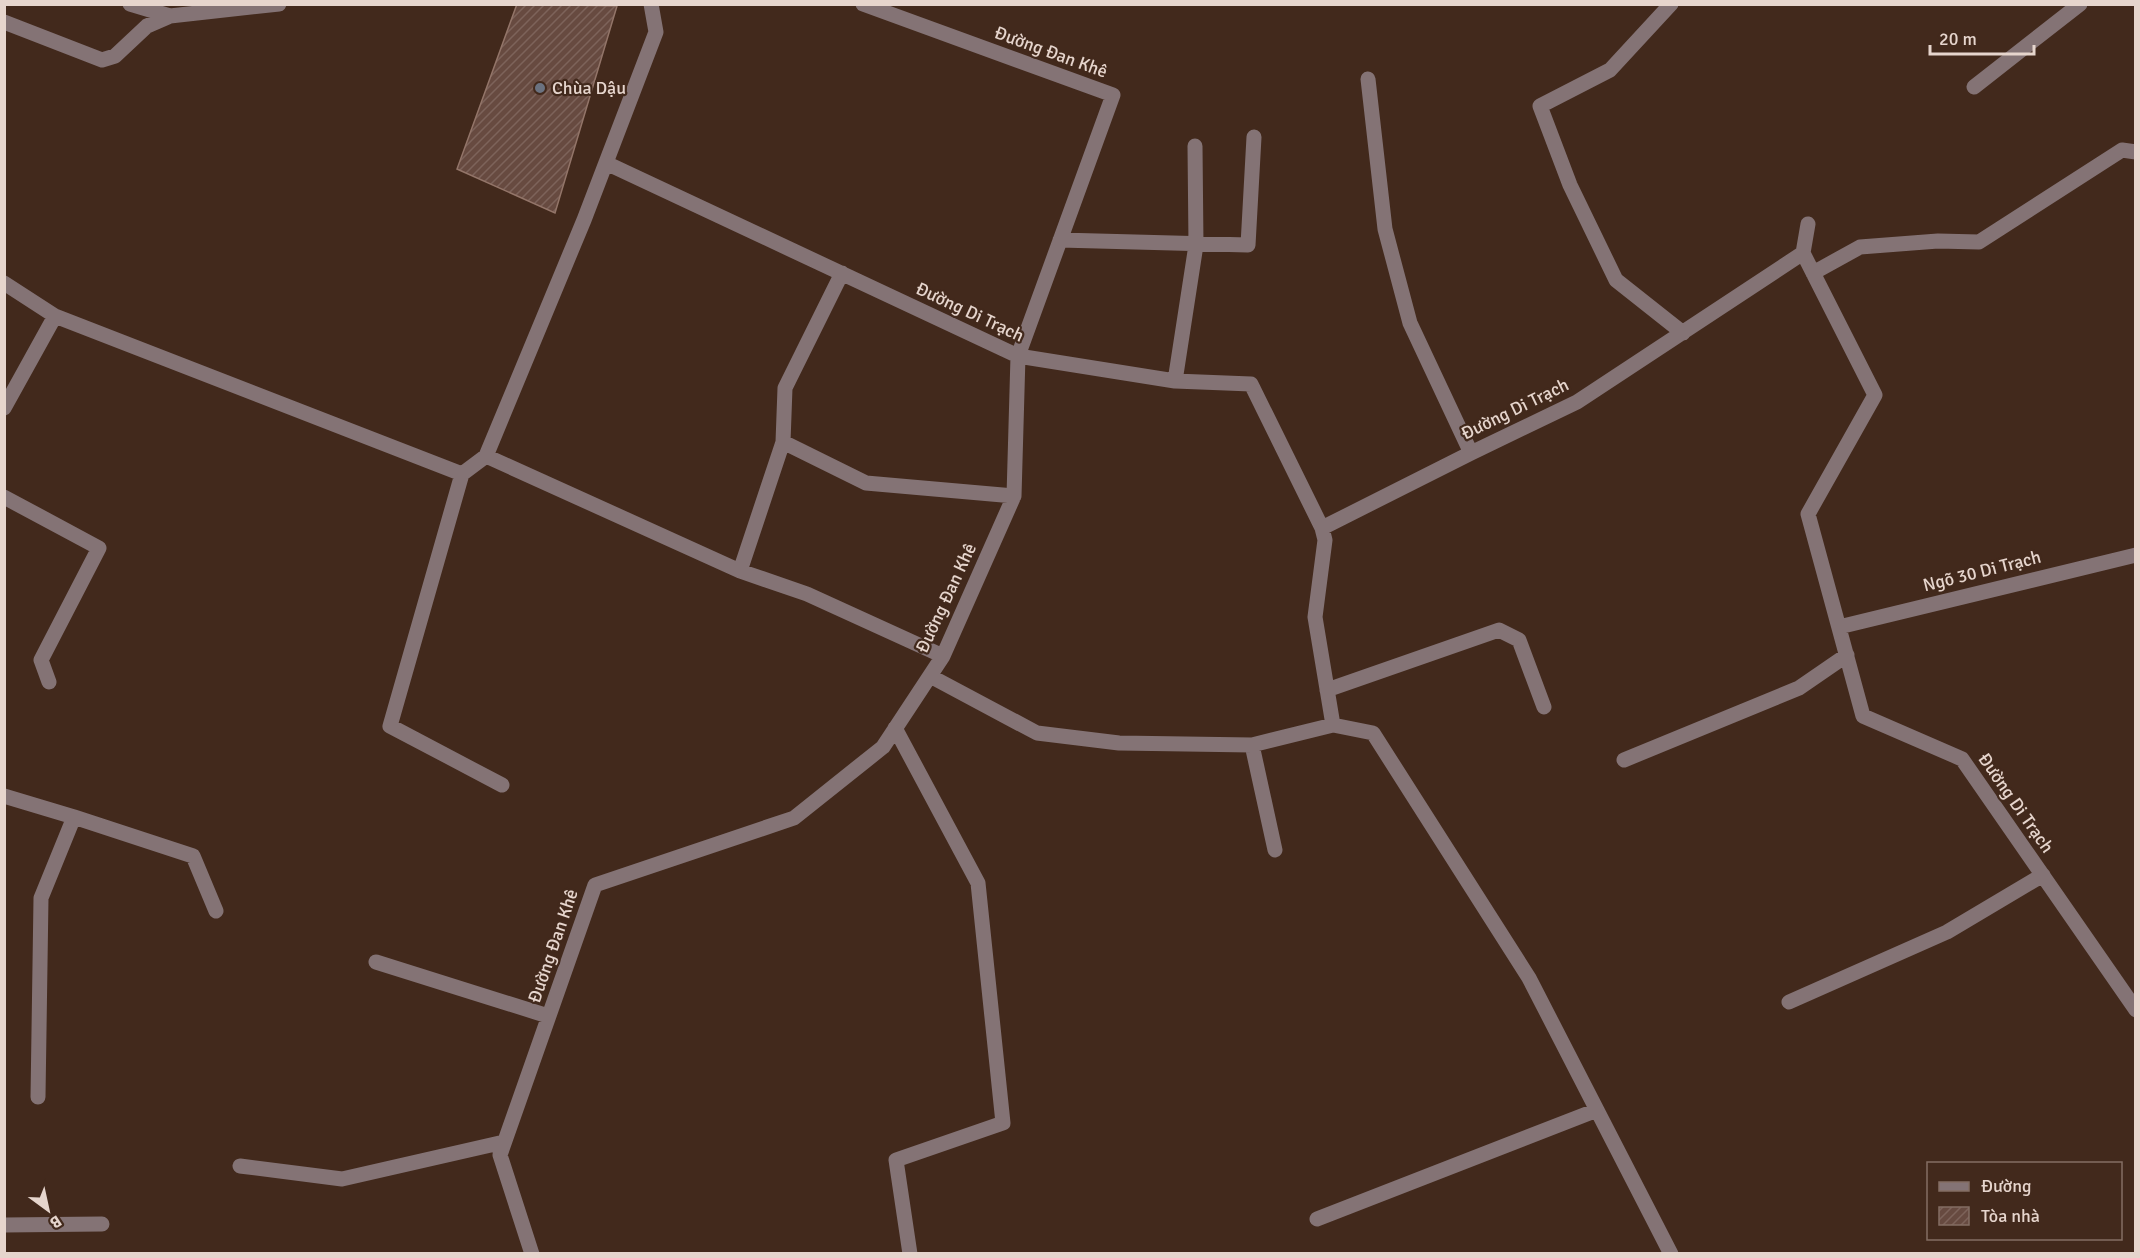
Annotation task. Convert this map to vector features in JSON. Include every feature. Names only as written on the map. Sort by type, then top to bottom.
[{"type":"street","points":[[130,4],[170,16]]},
{"type":"street","points":[[4,22],[102,60],[115,56],[147,26],[170,16],[279,4]]},
{"type":"street","points":[[502,785],[390,726],[462,474],[486,456],[584,220],[656,32],[651,4]]},
{"type":"street","name":"Đường Đan Khê","points":[[532,1254],[500,1155],[595,885],[794,818],[883,747],[943,656],[1014,496],[1018,356],[1113,95],[863,4]]},
{"type":"street","points":[[1671,4],[1610,70],[1540,106],[1570,184],[1616,280],[1683,333]]},
{"type":"street","points":[[1974,87],[2080,4]]},
{"type":"street","points":[[1368,79],[1385,229],[1410,323],[1471,453]]},
{"type":"street","points":[[1060,240],[1248,245],[1254,137]]},
{"type":"street","points":[[1175,381],[1196,245],[1195,146]]},
{"type":"street","points":[[1814,273],[1860,247],[1938,241],[1979,243],[2122,150],[2136,152]]},
{"type":"street","name":"Đường Di Trạch","points":[[606,163],[1018,356],[1175,381],[1251,384],[1322,528],[1577,402],[1803,253],[1875,395],[1808,514],[1863,716],[1962,759],[2136,1010]]},
{"type":"street","points":[[1803,253],[1808,224]]},
{"type":"street","points":[[740,571],[783,442],[785,388],[842,273]]},
{"type":"street","points":[[4,283],[55,316],[462,474]]},
{"type":"street","points":[[4,408],[55,316]]},
{"type":"street","points":[[783,442],[866,483],[1014,496]]},
{"type":"street","points":[[486,456],[740,571],[807,594],[943,656]]},
{"type":"street","points":[[4,497],[99,548],[41,660],[50,682]]},
{"type":"street","points":[[1322,528],[1324,540],[1315,617],[1333,725]]},
{"type":"street","name":"Ngõ 30 Di Trạch","points":[[1839,627],[2136,555]]},
{"type":"street","points":[[1327,690],[1499,630],[1519,640],[1544,707]]},
{"type":"street","points":[[1624,760],[1799,688],[1847,655]]},
{"type":"street","points":[[930,676],[1037,733],[1119,743],[1252,745],[1333,725],[1373,733],[1529,978],[1671,1254]]},
{"type":"street","points":[[895,728],[978,882],[1004,1123],[896,1160],[910,1254]]},
{"type":"street","points":[[1252,745],[1275,850]]},
{"type":"street","points":[[4,796],[74,816],[193,856],[216,911]]},
{"type":"street","points":[[38,1097],[41,898],[74,816]]},
{"type":"street","points":[[1789,1002],[1947,932],[2043,875]]},
{"type":"street","points":[[376,962],[549,1016]]},
{"type":"street","points":[[1317,1219],[1597,1110]]},
{"type":"street","points":[[240,1166],[342,1179],[504,1142]]},
{"type":"street","points":[[4,1225],[102,1224]]},
{"type":"building","name":"Chùa Dậu","points":[[517,4],[617,6],[555,213],[457,169]]},
{"type":"place","name":"Chùa Dậu","points":[[540,88]]}]
